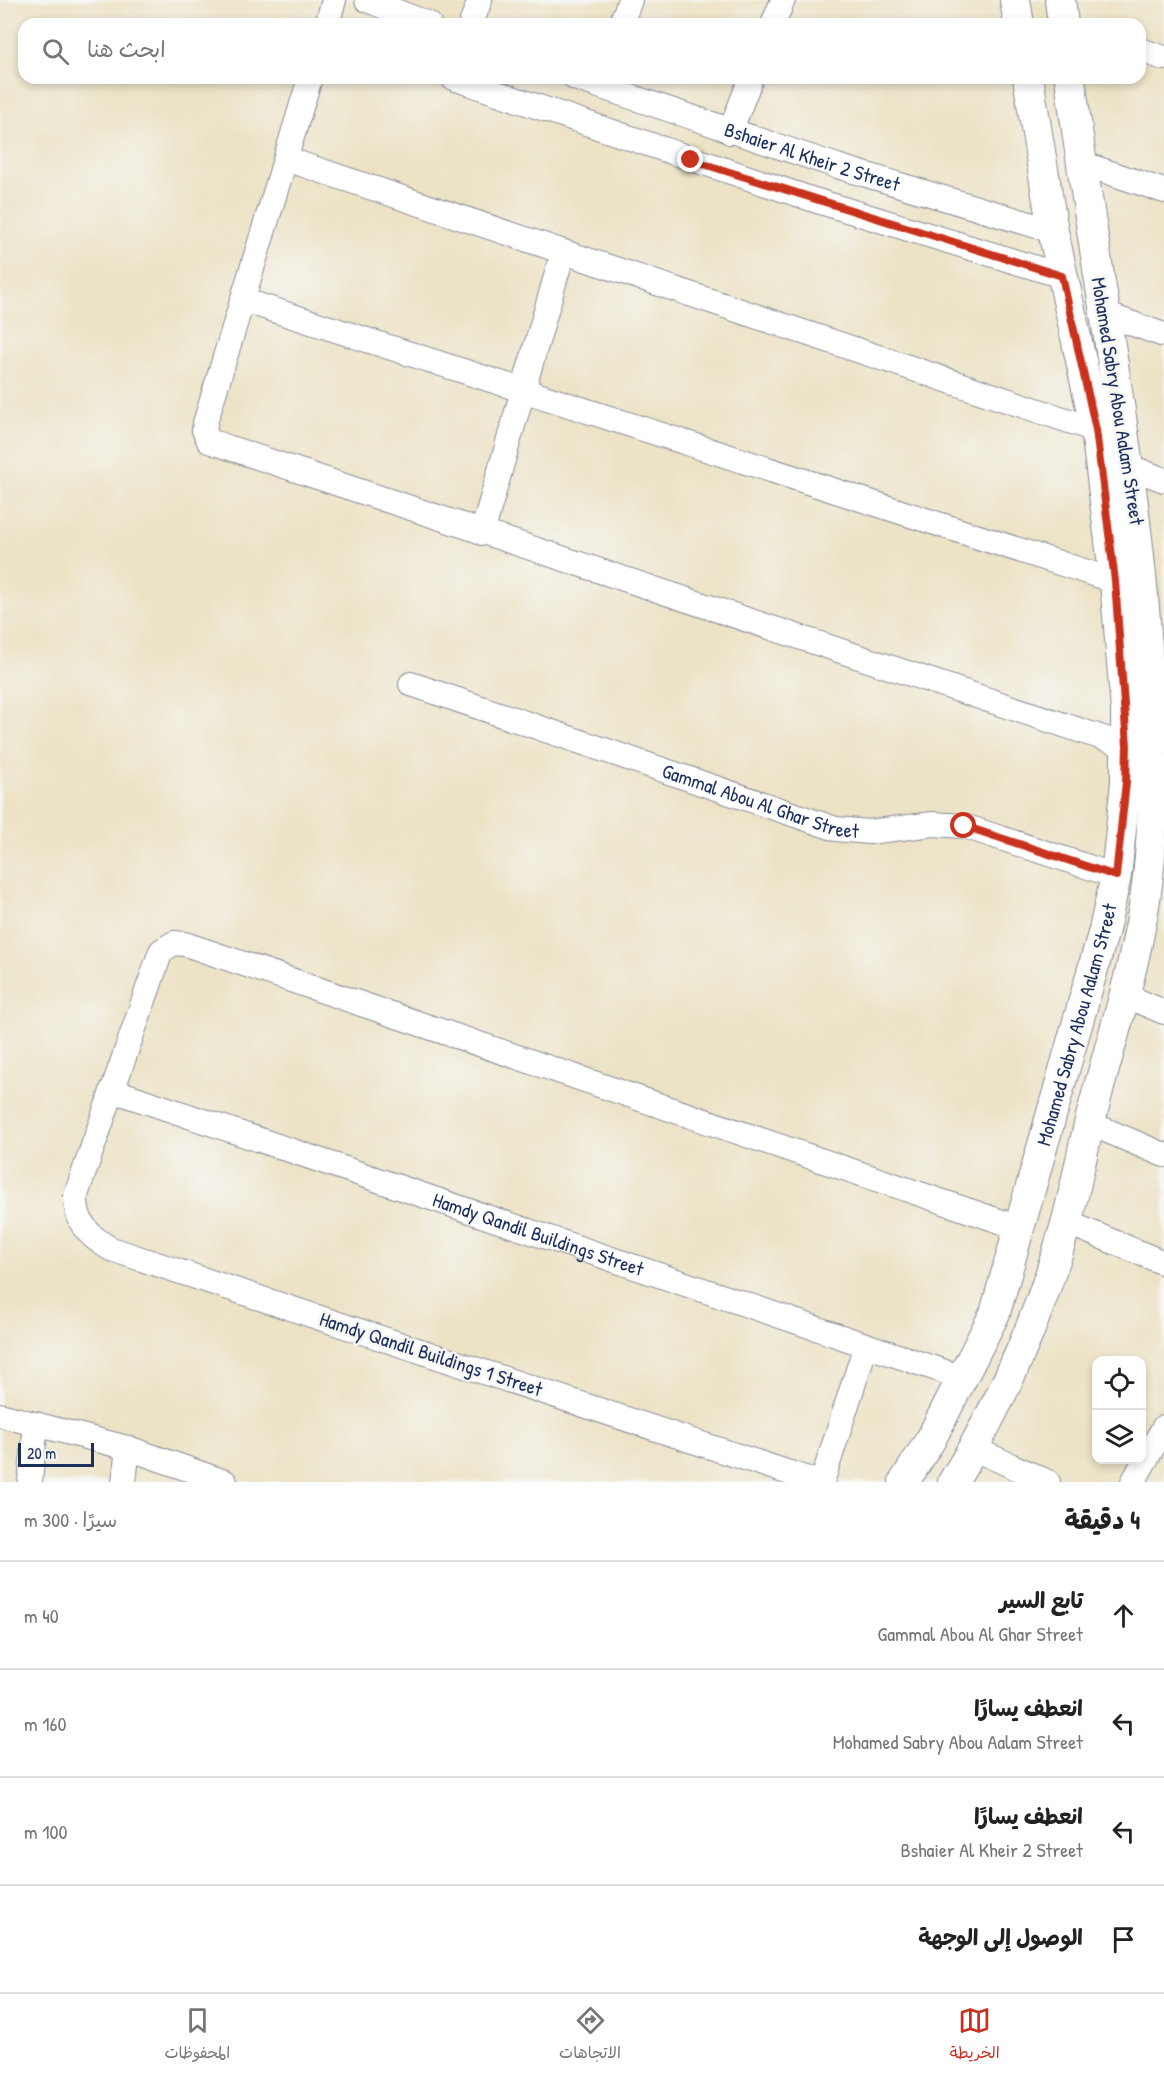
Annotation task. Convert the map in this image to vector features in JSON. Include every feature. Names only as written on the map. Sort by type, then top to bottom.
[{"type":"street","points":[[329,18],[334,0]]},
{"type":"street","points":[[368,0],[414,18]]},
{"type":"street","points":[[473,18],[480,0]]},
{"type":"street","points":[[623,18],[630,0]]},
{"type":"street","points":[[776,18],[783,0]]},
{"type":"street","points":[[1015,0],[1018,18]]},
{"type":"street","points":[[1060,0],[1063,18]]},
{"type":"street","points":[[1146,52],[1164,58]]},
{"type":"street","points":[[308,84],[205,423],[204,430],[208,441],[213,445],[1127,746]]},
{"type":"street","name":"Bshaier Al Kheir 2 Street","points":[[471,84],[781,190],[1062,276]]},
{"type":"street","name":"Bshaier Al Kheir 2 Street","points":[[598,84],[730,132],[1053,231]]},
{"type":"street","points":[[730,132],[749,84]]},
{"type":"street","name":"Mohamed Sabry Abou Aalam Street","points":[[904,1482],[931,1439],[995,1313],[1104,930],[1116,876],[1126,782],[1127,746],[1115,581],[1096,430],[1053,231],[1029,84]]},
{"type":"street","name":"Mohamed Sabry Abou Aalam Street","points":[[953,1482],[974,1449],[1017,1363],[1042,1298],[1066,1222],[1089,1123],[1156,890],[1152,829],[1158,781],[1155,631],[1081,163],[1071,84]]},
{"type":"street","points":[[286,159],[1096,430]]},
{"type":"street","points":[[1081,163],[1164,191]]},
{"type":"street","points":[[482,533],[563,252]]},
{"type":"street","points":[[243,300],[1115,581]]},
{"type":"street","points":[[1105,314],[1164,336]]},
{"type":"street","points":[[1130,467],[1164,480]]},
{"type":"street","name":"Gammal Abou Al Ghar Street","points":[[411,684],[836,829],[869,832],[933,824],[964,826],[1116,876]]},
{"type":"street","points":[[112,1090],[159,956],[164,947],[179,943],[1020,1228]]},
{"type":"street","points":[[1124,995],[1164,1012]]},
{"type":"street","name":"Hamdy Qandil Buildings 1 Street","points":[[112,1090],[76,1195],[75,1208],[87,1233],[111,1248],[817,1482]]},
{"type":"street","name":"Hamdy Qandil Buildings Street","points":[[112,1090],[963,1378]]},
{"type":"street","points":[[1089,1123],[1164,1155]]},
{"type":"street","points":[[1066,1222],[1164,1263]]},
{"type":"street","points":[[822,1482],[866,1345]]},
{"type":"street","points":[[0,1415],[128,1448],[225,1482]]},
{"type":"street","points":[[30,1482],[36,1424]]},
{"type":"street","points":[[1133,1482],[1164,1427]]},
{"type":"street","points":[[124,1482],[128,1448]]},
{"type":"street","points":[[974,1449],[1048,1482]]},
{"type":"route","points":[[691,160],[1062,276],[1096,430],[1115,581],[1127,746],[1126,782],[1116,876],[979,829],[964,826]]}]
